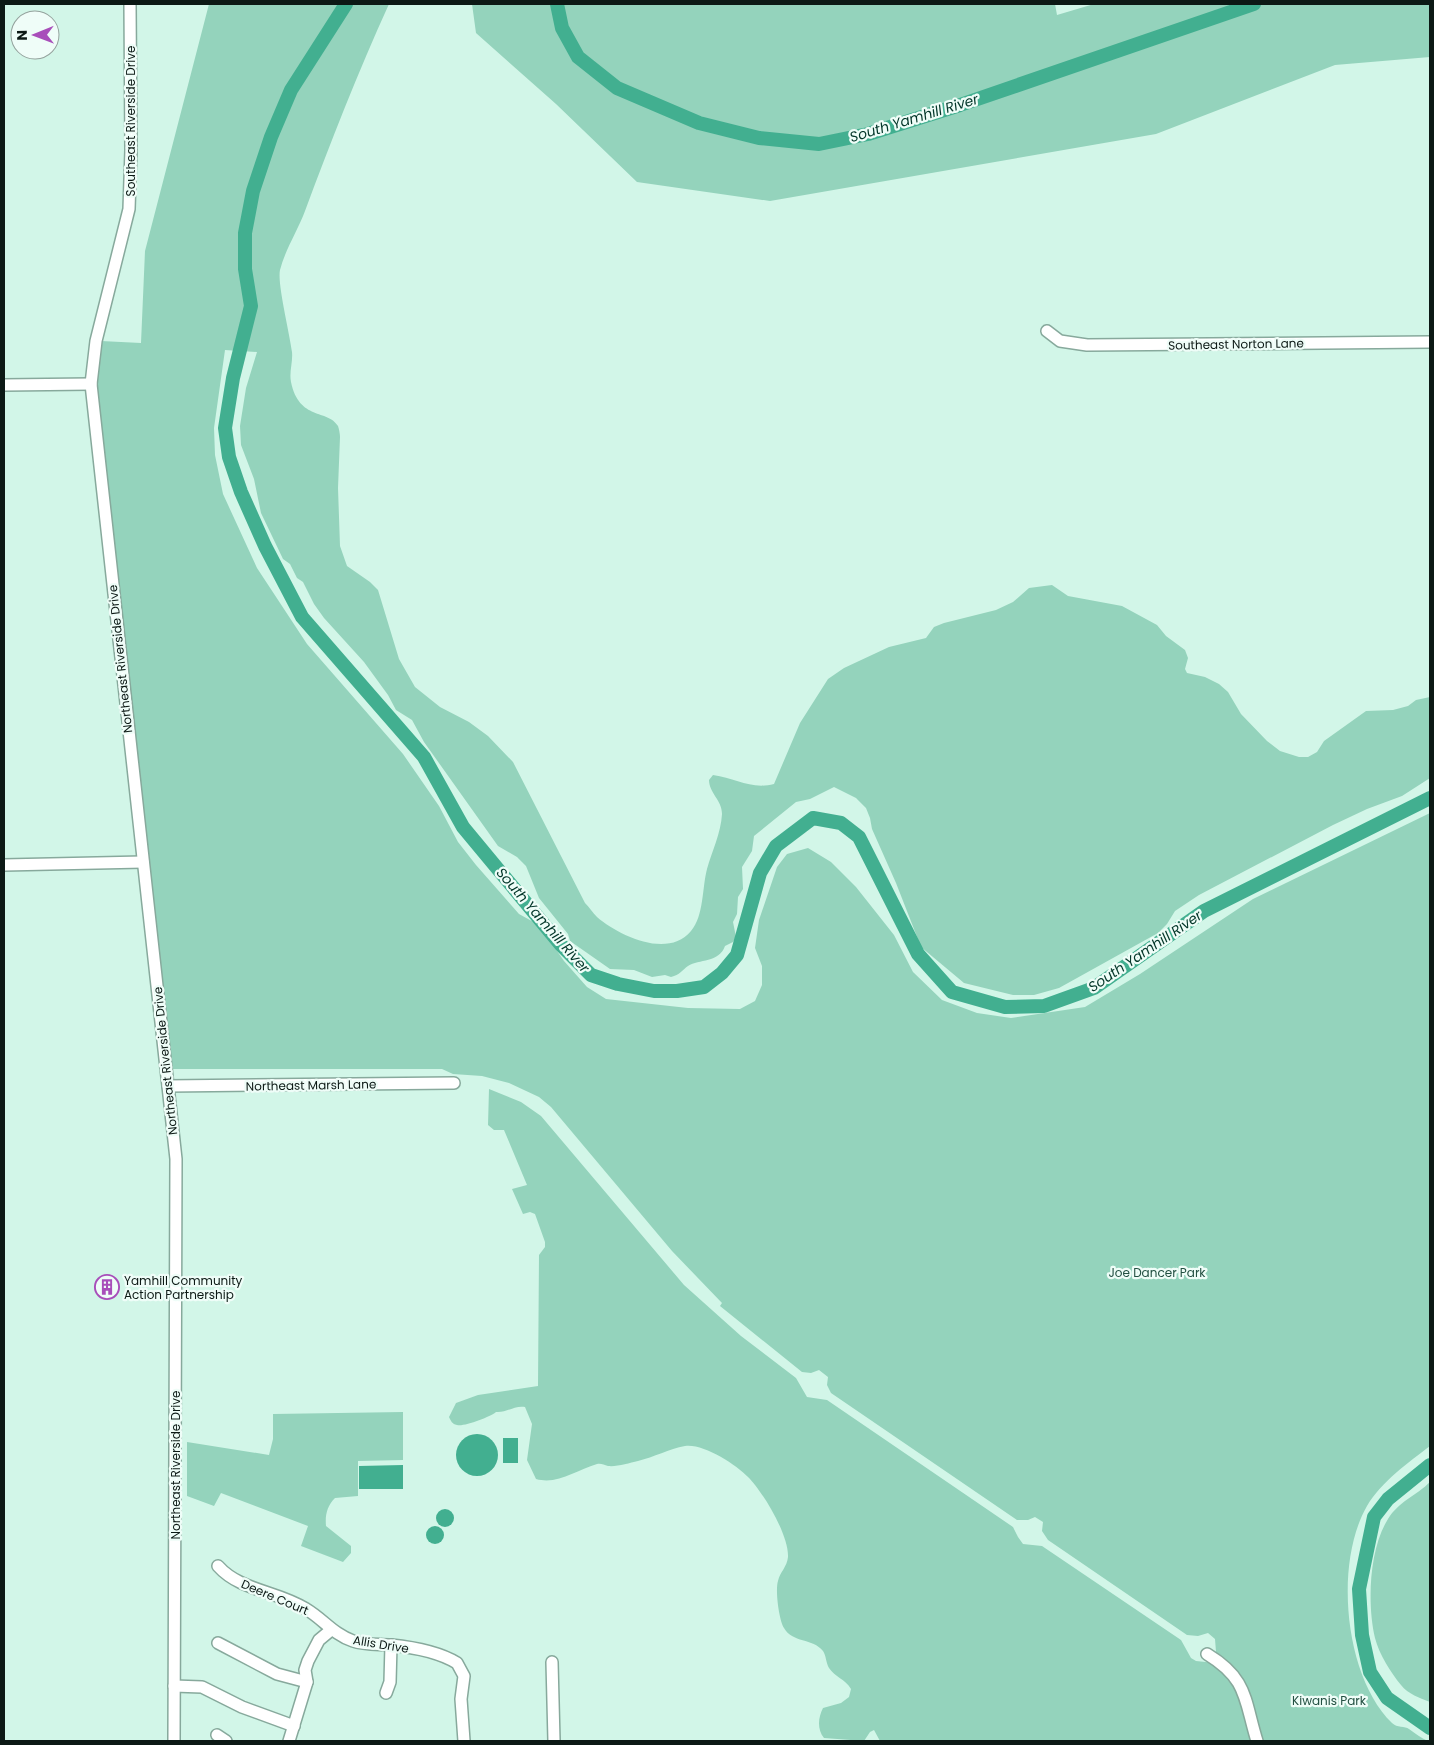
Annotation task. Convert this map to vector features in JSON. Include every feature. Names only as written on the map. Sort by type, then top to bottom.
[{"type":"street","name":"Southeast Riverside Drive","points":[[91,384],[96,341],[129,209],[131,158],[130,4]]},
{"type":"street","name":"Southeast Norton Lane","points":[[1046,331],[1060,341],[1087,345],[1430,342]]},
{"type":"street","points":[[4,385],[91,384]]},
{"type":"street","name":"Northeast Riverside Drive","points":[[91,384],[176,1159],[174,1741]]},
{"type":"street","points":[[4,865],[143,862]]},
{"type":"street","name":"Northeast Marsh Lane","points":[[168,1086],[454,1083]]},
{"type":"street","name":"Deere Court","points":[[218,1566],[225,1574],[240,1583],[304,1607],[316,1615],[331,1630]]},
{"type":"street","points":[[289,1741],[307,1682],[306,1670],[312,1653],[319,1640],[331,1630]]},
{"type":"street","name":"Allis Drive","points":[[331,1630],[353,1641],[408,1647],[451,1660],[460,1667],[464,1676],[461,1699],[464,1741]]},
{"type":"street","points":[[218,1643],[277,1674],[307,1682]]},
{"type":"street","points":[[386,1693],[390,1682],[391,1645]]},
{"type":"street","points":[[1208,1654],[1226,1666],[1240,1684],[1257,1741]]},
{"type":"street","points":[[552,1662],[554,1741]]},
{"type":"street","points":[[174,1686],[202,1687],[242,1707],[294,1726]]},
{"type":"green space","points":[[209,4],[389,4],[280,270],[282,297],[292,352],[291,382],[300,403],[307,409],[328,417],[338,426],[340,437],[338,488],[340,546],[347,566],[378,590],[399,659],[415,687],[440,707],[469,722],[488,736],[513,762],[585,903],[597,917],[618,931],[644,942],[657,944],[670,943],[681,939],[691,931],[698,918],[705,877],[718,835],[722,814],[709,780],[713,775],[751,785],[774,784],[800,723],[828,679],[844,668],[889,647],[926,638],[934,627],[996,610],[1013,602],[1029,588],[1052,585],[1068,596],[1122,606],[1157,625],[1166,636],[1185,650],[1188,658],[1185,669],[1187,673],[1205,677],[1219,684],[1228,692],[1241,714],[1267,741],[1280,751],[1299,757],[1308,757],[1317,752],[1324,741],[1366,711],[1393,710],[1408,706],[1416,700],[1430,697],[1430,778],[1402,796],[1367,809],[1333,825],[1199,895],[1175,911],[1167,924],[1158,933],[1059,988],[1034,995],[1013,995],[964,983],[921,947],[872,829],[866,808],[856,798],[834,787],[810,799],[796,802],[754,836],[752,851],[742,867],[743,889],[738,897],[737,914],[733,922],[736,937],[718,955],[688,966],[679,974],[671,977],[665,975],[652,977],[634,970],[610,969],[570,941],[568,934],[539,898],[526,866],[517,857],[498,846],[424,742],[412,720],[396,710],[388,695],[364,662],[324,618],[314,604],[303,582],[297,578],[290,564],[283,559],[261,513],[254,479],[241,445],[240,426],[246,388],[257,352],[225,350],[214,428],[215,455],[223,494],[257,568],[307,644],[403,754],[439,806],[458,842],[476,865],[519,914],[539,925],[564,961],[587,987],[606,999],[688,1008],[740,1009],[755,1001],[762,985],[762,966],[755,948],[759,920],[777,867],[787,854],[808,848],[831,862],[856,887],[894,935],[913,972],[942,1000],[977,1013],[1011,1018],[1085,1007],[1140,974],[1253,899],[1430,813],[1430,1446],[1388,1481],[1367,1506],[1357,1530],[1350,1557],[1348,1587],[1349,1618],[1354,1649],[1363,1677],[1376,1703],[1394,1725],[1407,1728],[1428,1741],[1262,1741],[1242,1679],[1230,1664],[1216,1652],[1215,1639],[1208,1633],[1198,1636],[1187,1635],[1048,1540],[1042,1531],[1043,1522],[1035,1517],[1028,1520],[1017,1520],[831,1393],[827,1385],[828,1377],[819,1370],[811,1373],[802,1372],[720,1306],[722,1303],[672,1251],[551,1107],[539,1097],[509,1083],[482,1076],[453,1074],[442,1069],[172,1069],[96,390],[101,341],[141,343],[145,251]]},
{"type":"green space","points":[[472,4],[1055,4],[1057,15],[1094,4],[1430,4],[1430,57],[1335,65],[1156,134],[770,201],[637,182],[556,104],[476,33]]},
{"type":"green space","points":[[489,1089],[521,1102],[541,1116],[684,1285],[741,1336],[796,1378],[807,1397],[827,1400],[1013,1527],[1023,1544],[1042,1546],[1181,1640],[1191,1658],[1196,1661],[1215,1663],[1234,1684],[1252,1741],[880,1741],[874,1730],[870,1732],[864,1741],[824,1738],[820,1731],[819,1723],[823,1708],[841,1703],[849,1697],[851,1689],[829,1668],[824,1653],[819,1647],[792,1636],[782,1624],[777,1598],[777,1585],[787,1561],[787,1548],[780,1526],[768,1503],[743,1472],[709,1451],[685,1446],[623,1465],[608,1466],[598,1464],[552,1480],[536,1479],[527,1460],[532,1424],[525,1407],[496,1412],[465,1425],[453,1423],[449,1417],[456,1403],[478,1395],[538,1386],[539,1255],[545,1247],[545,1242],[535,1214],[530,1212],[523,1214],[512,1189],[527,1185],[504,1130],[494,1130],[488,1125]]},
{"type":"green space","points":[[403,1412],[403,1460],[358,1461],[358,1496],[335,1498],[328,1507],[326,1526],[351,1546],[351,1553],[343,1562],[301,1546],[308,1526],[221,1493],[214,1506],[187,1496],[187,1442],[269,1455],[273,1439],[273,1414]]},
{"type":"green space","points":[[1430,1482],[1430,1702],[1404,1688],[1393,1675],[1379,1650],[1372,1624],[1371,1577],[1377,1545],[1388,1519],[1402,1503]]},
{"type":"shaded area","points":[[477,1434],[492,1440],[498,1455],[492,1470],[477,1476],[462,1470],[456,1455],[462,1440]]},
{"type":"shaded area","points":[[503,1438],[518,1438],[518,1463],[503,1463]]},
{"type":"shaded area","points":[[403,1465],[403,1489],[359,1489],[359,1466]]},
{"type":"shaded area","points":[[445,1509],[451,1512],[454,1518],[451,1524],[445,1527],[439,1524],[436,1518],[439,1512]]},
{"type":"shaded area","points":[[435,1526],[441,1529],[444,1535],[441,1541],[435,1544],[429,1541],[426,1535],[429,1529]]},
{"type":"waterway","name":"South Yamhill River","points":[[346,4],[291,90],[271,137],[253,191],[245,233],[245,269],[251,306],[233,378],[225,428],[229,457],[241,492],[265,546],[302,617],[424,757],[463,827],[561,945],[591,975],[618,984],[654,991],[677,991],[704,987],[722,973],[737,955],[760,873],[776,846],[813,818],[841,823],[859,837],[918,954],[952,992],[1005,1007],[1044,1006],[1094,988],[1204,911],[1430,798]]},
{"type":"waterway","name":"South Yamhill River","points":[[557,4],[562,28],[578,57],[617,88],[699,123],[759,138],[819,144],[868,134],[960,105],[1254,4]]},
{"type":"waterway","name":"South Yamhill River","points":[[1430,1465],[1388,1499],[1374,1517],[1359,1589],[1362,1635],[1370,1672],[1387,1698],[1430,1728]]},
{"type":"place","name":"Yamhill Community Action Partnership","points":[[107,1287]]},
{"type":"park label","name":"Joe Dancer Park","points":[[1157,1272]]},
{"type":"park label","name":"Kiwanis Park","points":[[1329,1700]]}]
